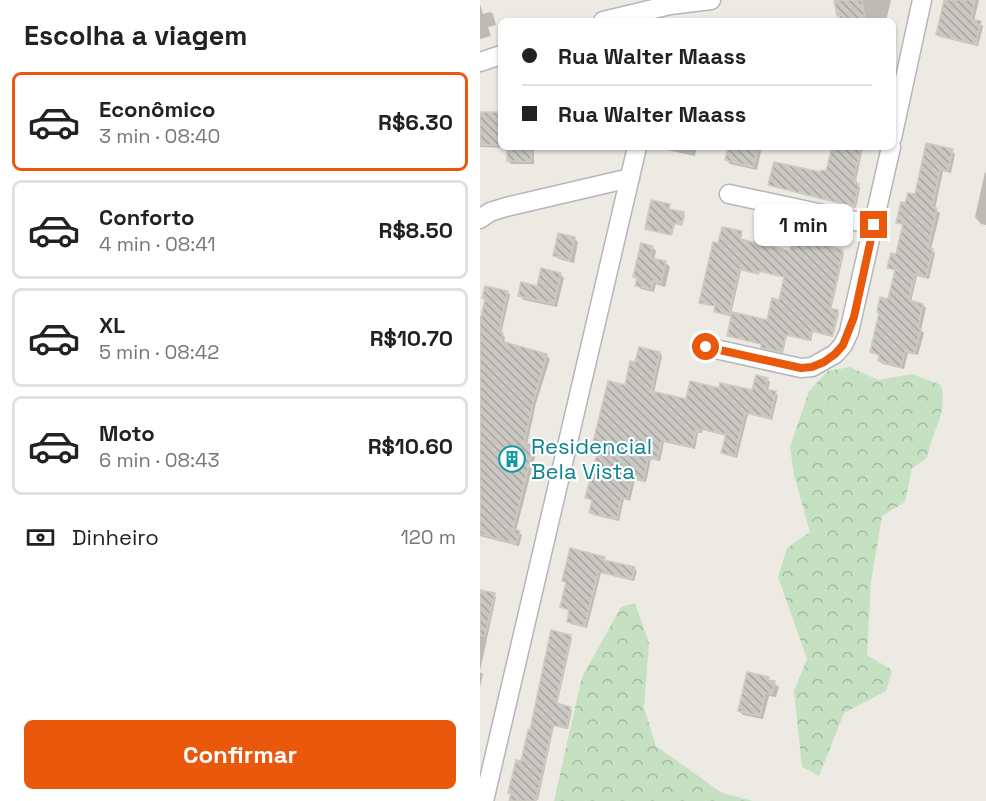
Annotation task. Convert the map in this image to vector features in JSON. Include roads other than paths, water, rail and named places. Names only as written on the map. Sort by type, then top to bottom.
[{"type":"street","points":[[627,18],[668,13],[711,0]]},
{"type":"street","points":[[896,120],[922,0]]},
{"type":"street","points":[[480,62],[498,56]]},
{"type":"street","points":[[484,801],[636,150]]},
{"type":"street","points":[[706,347],[801,368],[812,367],[835,354],[843,345],[854,317],[890,150]]},
{"type":"street","points":[[480,219],[498,209],[630,178]]},
{"type":"street","points":[[729,194],[874,225]]},
{"type":"place","name":"Residencial Bela Vista","points":[[512,459]]}]
